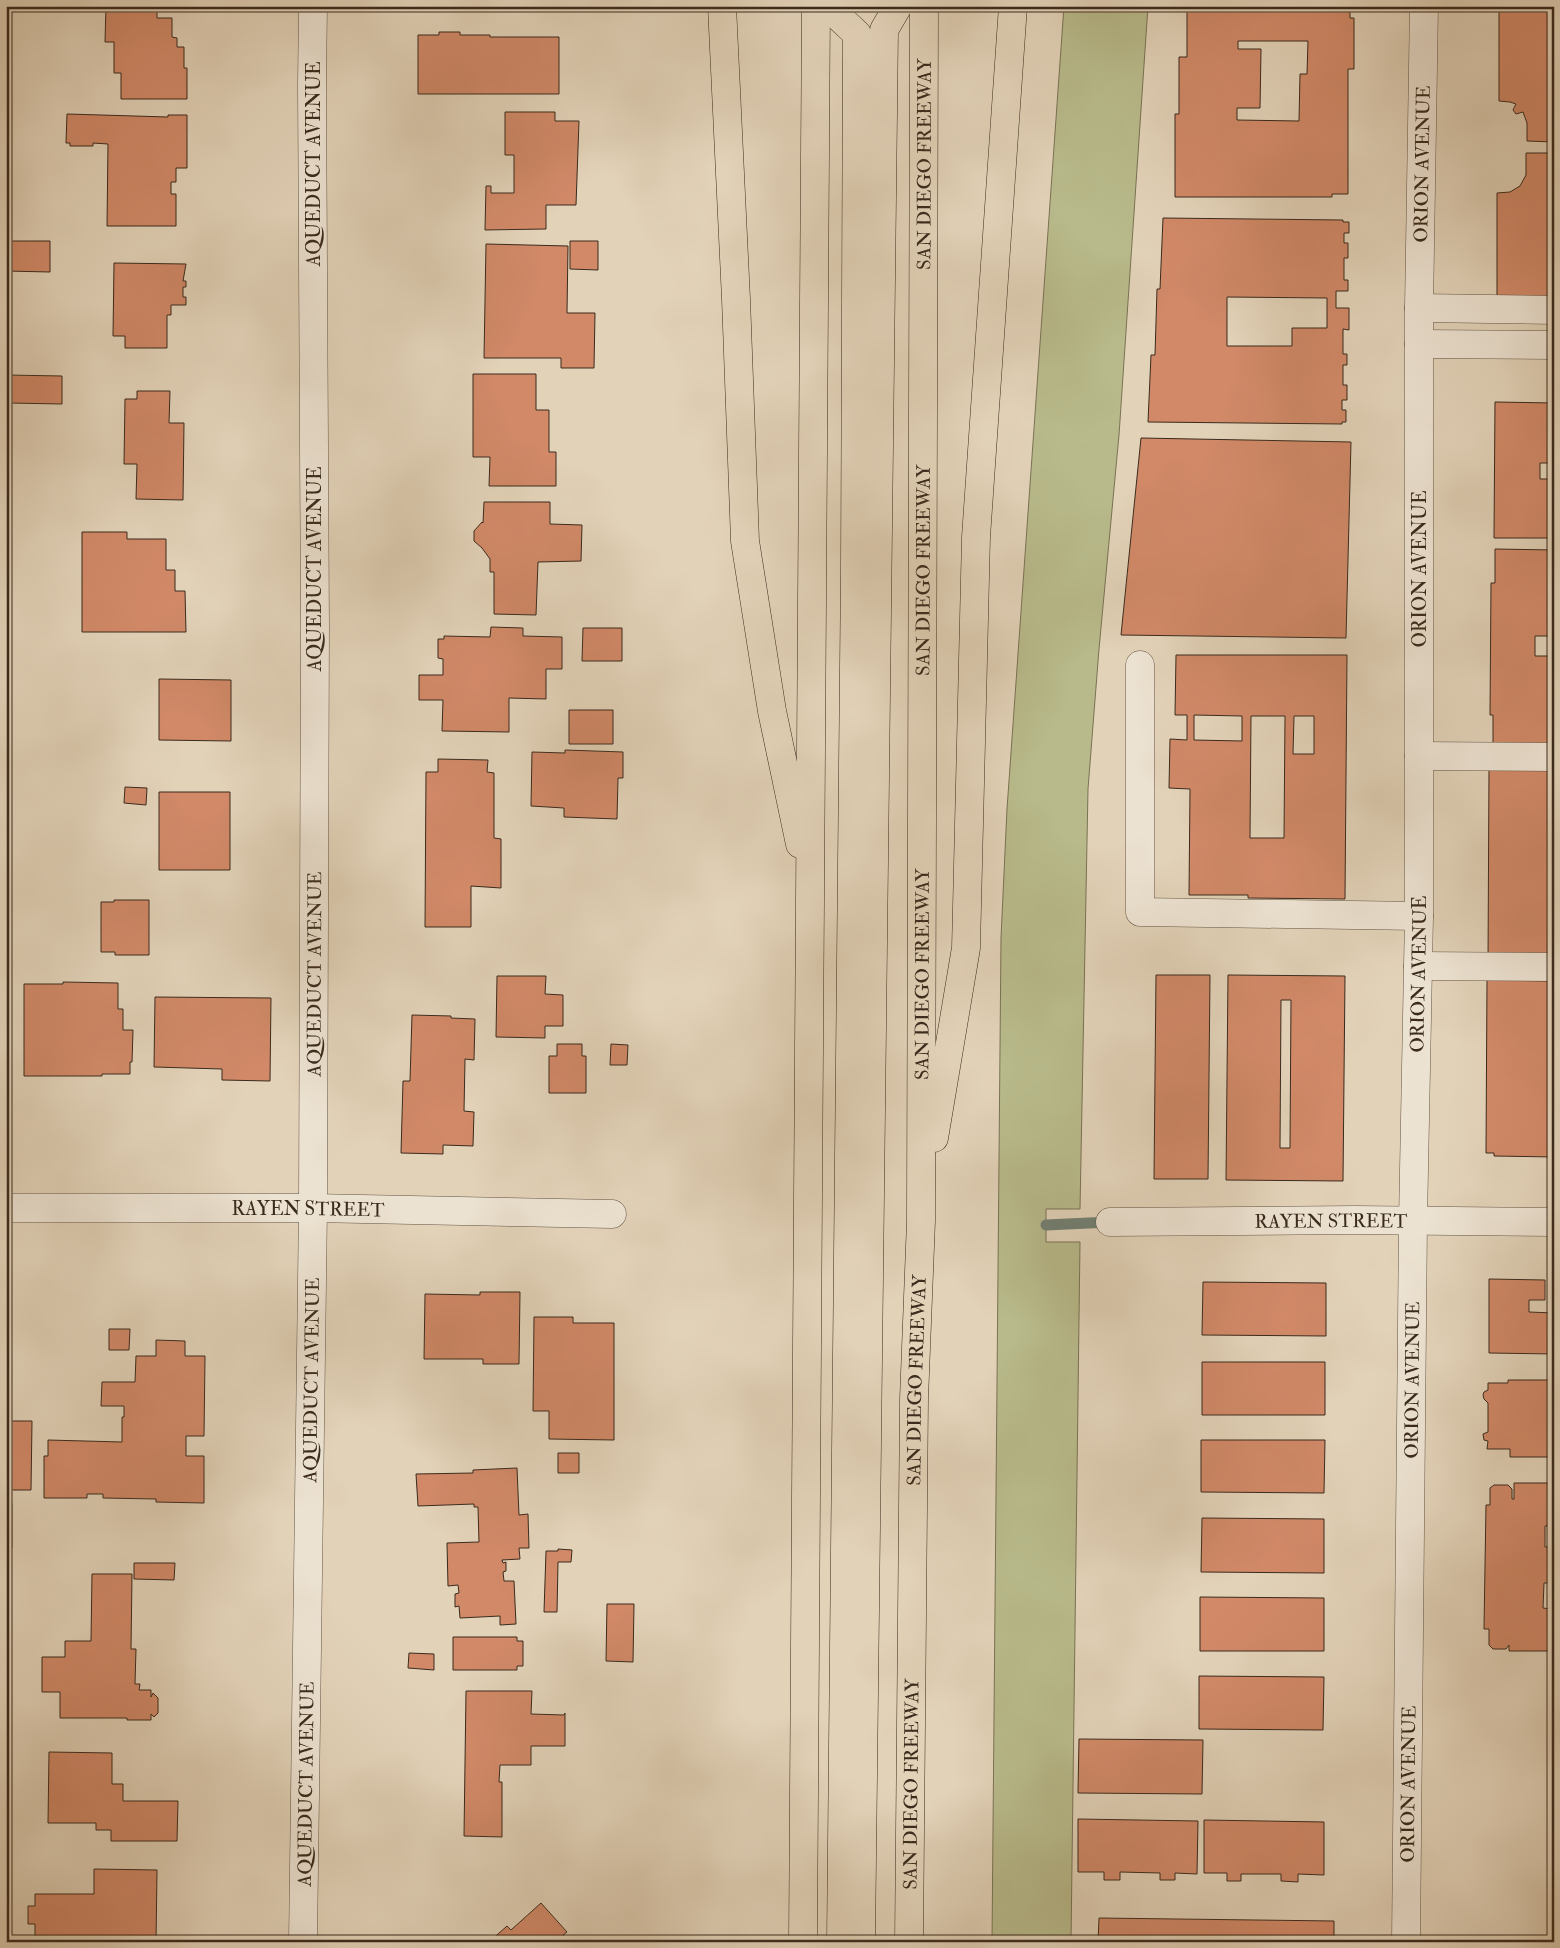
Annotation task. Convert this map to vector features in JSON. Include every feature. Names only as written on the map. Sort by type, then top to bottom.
[{"type":"highway","points":[[722,6],[745,541],[772,711],[811,894]]},
{"type":"highway","points":[[803,1942],[816,6]]},
{"type":"highway","points":[[827,6],[857,34],[855,569],[841,1942]]},
{"type":"highway","points":[[862,1942],[884,30],[898,6]]},
{"type":"highway","name":"SAN DIEGO FREEWAY","points":[[909,1942],[914,1399],[920,1221],[924,6]]},
{"type":"highway","points":[[920,1221],[966,948],[976,537],[1013,6]]},
{"type":"street","name":"AQUEDUCT AVENUE","points":[[303,1942],[312,1208],[314,635],[313,6]]},
{"type":"street","name":"ORION AVENUE","points":[[1406,1942],[1413,1221],[1419,916],[1419,308],[1424,6]]},
{"type":"street","points":[[1419,308],[1554,310]]},
{"type":"street","points":[[1419,344],[1554,345]]},
{"type":"street","points":[[1140,665],[1140,912],[1419,916]]},
{"type":"street","points":[[1419,756],[1554,757]]},
{"type":"street","points":[[1418,966],[1554,967]]},
{"type":"street","name":"RAYEN STREET","points":[[6,1208],[312,1208],[612,1214]]},
{"type":"street","name":"RAYEN STREET","points":[[1110,1222],[1554,1222]]},
{"type":"green space","points":[[1064,6],[1148,6],[1119,435],[1088,789],[1080,1209],[1046,1209],[1046,1242],[1080,1242],[1071,1942],[992,1942],[1001,938],[1007,809]]},
{"type":"building","points":[[106,6],[157,6],[157,18],[172,18],[172,37],[177,38],[177,47],[184,47],[184,68],[187,68],[187,99],[121,99],[121,73],[114,73],[114,42],[105,42]]},
{"type":"building","points":[[1187,6],[1350,6],[1350,18],[1354,18],[1354,69],[1348,69],[1348,194],[1332,194],[1332,197],[1175,197],[1175,114],[1179,114],[1179,57],[1187,57]],"holes":[[[1238,41],[1308,41],[1307,74],[1300,74],[1299,121],[1237,120],[1237,108],[1260,108],[1261,49],[1238,49]]]},
{"type":"building","points":[[1499,6],[1554,6],[1554,142],[1527,141],[1527,123],[1523,112],[1516,114],[1513,110],[1516,104],[1499,101]]},
{"type":"building","points":[[439,32],[460,32],[460,35],[490,35],[490,37],[559,37],[559,94],[418,94],[418,35],[439,35]]},
{"type":"building","points":[[505,112],[555,112],[555,121],[579,121],[576,205],[546,205],[546,229],[485,230],[486,186],[491,186],[491,193],[514,193],[514,155],[505,155]]},
{"type":"building","points":[[67,114],[168,117],[168,115],[187,115],[187,168],[176,168],[176,182],[171,182],[171,194],[176,194],[176,226],[107,226],[108,144],[93,143],[93,146],[70,146],[70,143],[66,143]]},
{"type":"building","points":[[1526,153],[1554,153],[1554,317],[1497,316],[1497,193],[1510,192],[1520,186],[1526,175]]},
{"type":"building","points":[[1163,218],[1343,220],[1343,222],[1349,222],[1349,233],[1344,233],[1344,243],[1348,243],[1348,258],[1344,258],[1344,280],[1348,280],[1348,291],[1336,291],[1336,308],[1349,308],[1349,330],[1343,329],[1343,354],[1347,354],[1347,365],[1343,365],[1343,385],[1347,385],[1347,400],[1342,400],[1342,410],[1346,410],[1346,422],[1342,422],[1342,424],[1148,422],[1151,355],[1155,355],[1157,289],[1160,289]],"holes":[[[1227,297],[1327,298],[1327,328],[1292,328],[1292,346],[1227,346]]]},
{"type":"building","points":[[6,241],[50,241],[50,272],[6,271]]},
{"type":"building","points":[[570,241],[598,241],[598,270],[570,269]]},
{"type":"building","points":[[486,244],[568,246],[567,313],[595,313],[594,368],[561,368],[561,358],[484,358]]},
{"type":"building","points":[[114,263],[186,264],[183,281],[186,281],[186,287],[183,287],[183,297],[186,297],[186,305],[171,305],[171,315],[167,315],[167,348],[125,348],[125,336],[113,336]]},
{"type":"building","points":[[473,374],[536,374],[536,410],[549,410],[549,452],[556,452],[556,486],[489,486],[490,457],[473,457]]},
{"type":"building","points":[[6,375],[62,376],[62,404],[8,403]]},
{"type":"building","points":[[137,391],[170,391],[169,423],[184,423],[183,500],[136,499],[137,464],[124,464],[125,399],[137,399]]},
{"type":"building","points":[[1495,402],[1554,403],[1554,463],[1540,463],[1540,479],[1554,479],[1554,538],[1494,538]]},
{"type":"building","points":[[1141,438],[1351,442],[1346,638],[1121,635]]},
{"type":"building","points":[[484,502],[550,502],[550,524],[582,525],[581,561],[538,562],[536,615],[494,614],[494,572],[490,572],[490,559],[474,541],[474,531],[483,523]]},
{"type":"building","points":[[82,532],[127,532],[127,539],[166,539],[166,570],[175,570],[175,591],[185,591],[186,632],[82,632]]},
{"type":"building","points":[[1495,549],[1554,550],[1554,621],[1549,621],[1549,636],[1535,636],[1535,656],[1549,656],[1549,668],[1554,668],[1554,745],[1493,744],[1493,715],[1490,715],[1491,583],[1495,583]]},
{"type":"building","points":[[491,627],[523,628],[523,636],[562,637],[562,669],[546,669],[546,699],[509,698],[509,732],[442,731],[443,700],[419,700],[419,675],[443,675],[443,659],[438,658],[438,639],[444,639],[444,636],[490,637]]},
{"type":"building","points":[[583,628],[622,628],[622,661],[582,661]]},
{"type":"building","points":[[1176,655],[1347,655],[1345,899],[1248,898],[1248,895],[1189,895],[1190,789],[1169,788],[1170,739],[1187,740],[1187,715],[1175,715]],"holes":[[[1194,715],[1242,716],[1242,741],[1194,740]],[[1251,716],[1285,716],[1284,838],[1250,838]],[[1294,716],[1314,716],[1314,754],[1293,754]]]},
{"type":"building","points":[[159,679],[231,680],[231,741],[159,740]]},
{"type":"building","points":[[569,710],[613,710],[613,744],[569,744]]},
{"type":"building","points":[[565,750],[623,752],[623,778],[618,778],[617,819],[564,817],[564,808],[531,806],[532,752],[565,753]]},
{"type":"building","points":[[438,759],[488,760],[487,772],[494,773],[494,838],[501,839],[501,888],[471,886],[471,927],[425,927],[426,772],[438,772]]},
{"type":"building","points":[[1489,767],[1553,768],[1554,841],[1551,841],[1551,850],[1554,850],[1554,883],[1550,883],[1550,891],[1554,891],[1554,958],[1488,962]]},
{"type":"building","points":[[125,787],[147,788],[146,805],[124,803]]},
{"type":"building","points":[[159,792],[230,792],[230,870],[159,870]]},
{"type":"building","points":[[114,900],[149,900],[149,955],[115,955],[115,952],[101,952],[101,902],[114,902]]},
{"type":"building","points":[[1156,975],[1210,975],[1208,1179],[1154,1179]]},
{"type":"building","points":[[1228,975],[1345,976],[1343,1181],[1226,1180]],"holes":[[[1281,1000],[1291,1000],[1290,1148],[1280,1148]]]},
{"type":"building","points":[[497,976],[546,976],[545,994],[563,995],[563,1026],[545,1026],[545,1038],[496,1037]]},
{"type":"building","points":[[1487,980],[1554,981],[1554,1157],[1494,1156],[1494,1153],[1486,1153]]},
{"type":"building","points":[[63,982],[118,983],[118,1009],[123,1009],[123,1030],[133,1030],[130,1074],[24,1076],[24,984],[63,984]]},
{"type":"building","points":[[155,997],[271,998],[270,1081],[222,1080],[222,1069],[154,1067]]},
{"type":"building","points":[[412,1015],[475,1019],[474,1060],[465,1059],[464,1111],[474,1112],[473,1146],[443,1145],[443,1154],[401,1153],[403,1081],[410,1081]]},
{"type":"building","points":[[557,1044],[582,1044],[582,1056],[586,1056],[586,1093],[549,1093],[549,1056],[557,1056]]},
{"type":"building","points":[[611,1044],[628,1045],[627,1065],[610,1065]]},
{"type":"building","points":[[1489,1279],[1545,1280],[1545,1300],[1529,1300],[1529,1312],[1554,1313],[1554,1354],[1489,1353]]},
{"type":"building","points":[[1203,1282],[1326,1283],[1326,1336],[1202,1335]]},
{"type":"building","points":[[480,1292],[520,1292],[519,1364],[483,1364],[483,1359],[424,1359],[425,1294],[480,1295]]},
{"type":"building","points":[[534,1317],[573,1317],[573,1323],[614,1323],[614,1440],[549,1439],[549,1411],[533,1411]]},
{"type":"building","points":[[109,1329],[130,1329],[129,1350],[109,1350]]},
{"type":"building","points":[[156,1340],[185,1341],[185,1356],[205,1356],[204,1436],[186,1436],[186,1456],[204,1456],[204,1503],[156,1502],[156,1499],[103,1498],[103,1494],[87,1494],[87,1498],[44,1498],[44,1456],[48,1456],[48,1440],[122,1442],[124,1406],[101,1406],[102,1382],[135,1382],[136,1356],[156,1356]]},
{"type":"building","points":[[1202,1362],[1325,1362],[1325,1415],[1202,1415]]},
{"type":"building","points":[[1508,1380],[1554,1380],[1554,1457],[1510,1457],[1510,1449],[1487,1449],[1488,1441],[1484,1440],[1483,1434],[1488,1432],[1488,1403],[1483,1395],[1488,1390],[1488,1383],[1508,1383]]},
{"type":"building","points":[[6,1421],[32,1421],[31,1490],[6,1490]]},
{"type":"building","points":[[1201,1440],[1325,1440],[1324,1493],[1201,1492]]},
{"type":"building","points":[[558,1453],[579,1453],[579,1473],[558,1473]]},
{"type":"building","points":[[517,1468],[519,1515],[528,1514],[529,1548],[519,1548],[520,1559],[502,1560],[503,1563],[506,1562],[506,1571],[503,1572],[504,1581],[514,1581],[516,1624],[500,1625],[500,1616],[460,1618],[459,1606],[455,1607],[455,1594],[459,1593],[458,1585],[448,1586],[447,1543],[479,1542],[478,1507],[474,1507],[474,1504],[418,1506],[416,1474],[473,1473],[473,1470]]},
{"type":"building","points":[[1514,1483],[1554,1483],[1554,1545],[1551,1545],[1552,1526],[1545,1526],[1545,1547],[1554,1547],[1554,1583],[1544,1583],[1543,1608],[1551,1609],[1551,1589],[1554,1589],[1554,1651],[1509,1651],[1509,1645],[1506,1649],[1493,1649],[1489,1645],[1489,1629],[1484,1629],[1486,1505],[1490,1505],[1490,1488],[1494,1485],[1508,1485],[1512,1489],[1512,1499],[1514,1499]]},
{"type":"building","points":[[6,1503],[12,1503],[12,1548],[6,1548]]},
{"type":"building","points":[[1202,1518],[1324,1519],[1324,1573],[1201,1572]]},
{"type":"building","points":[[558,1549],[572,1550],[571,1562],[558,1562],[557,1612],[544,1612],[546,1551],[558,1551]]},
{"type":"building","points":[[134,1563],[175,1563],[174,1580],[134,1579]]},
{"type":"building","points":[[92,1574],[132,1574],[131,1649],[136,1649],[135,1684],[140,1684],[139,1690],[151,1690],[151,1697],[153,1693],[158,1698],[158,1713],[154,1717],[151,1714],[151,1720],[60,1718],[60,1692],[42,1692],[42,1657],[65,1657],[65,1641],[91,1641]]},
{"type":"building","points":[[1200,1597],[1324,1598],[1324,1651],[1200,1651]]},
{"type":"building","points":[[607,1604],[634,1604],[633,1662],[606,1661]]},
{"type":"building","points":[[453,1637],[517,1637],[517,1641],[523,1641],[523,1666],[517,1666],[517,1670],[453,1670]]},
{"type":"building","points":[[409,1653],[434,1654],[434,1670],[408,1668]]},
{"type":"building","points":[[1199,1676],[1324,1677],[1323,1730],[1199,1729]]},
{"type":"building","points":[[466,1691],[532,1691],[531,1714],[564,1715],[565,1713],[565,1746],[531,1746],[531,1765],[500,1765],[499,1782],[502,1782],[502,1837],[464,1836]]},
{"type":"building","points":[[1079,1739],[1203,1740],[1202,1794],[1078,1793]]},
{"type":"building","points":[[49,1752],[112,1753],[112,1784],[123,1784],[123,1801],[178,1801],[177,1841],[111,1841],[111,1830],[96,1830],[96,1823],[48,1823]]},
{"type":"building","points":[[1078,1819],[1198,1821],[1197,1874],[1175,1873],[1175,1880],[1160,1880],[1160,1873],[1120,1872],[1120,1880],[1104,1880],[1104,1872],[1078,1872]]},
{"type":"building","points":[[1204,1820],[1324,1822],[1324,1875],[1298,1874],[1298,1882],[1281,1881],[1281,1874],[1241,1874],[1241,1881],[1227,1881],[1227,1873],[1204,1873]]},
{"type":"building","points":[[94,1869],[157,1870],[156,1942],[35,1942],[35,1924],[28,1924],[28,1906],[35,1906],[35,1894],[94,1894]]},
{"type":"building","points":[[541,1903],[567,1932],[563,1935],[568,1940],[566,1942],[489,1942],[507,1926],[511,1930]]},
{"type":"building","points":[[1099,1918],[1334,1921],[1334,1942],[1098,1942]]},
{"type":"waterway","points":[[1046,1225],[1110,1222]]}]
